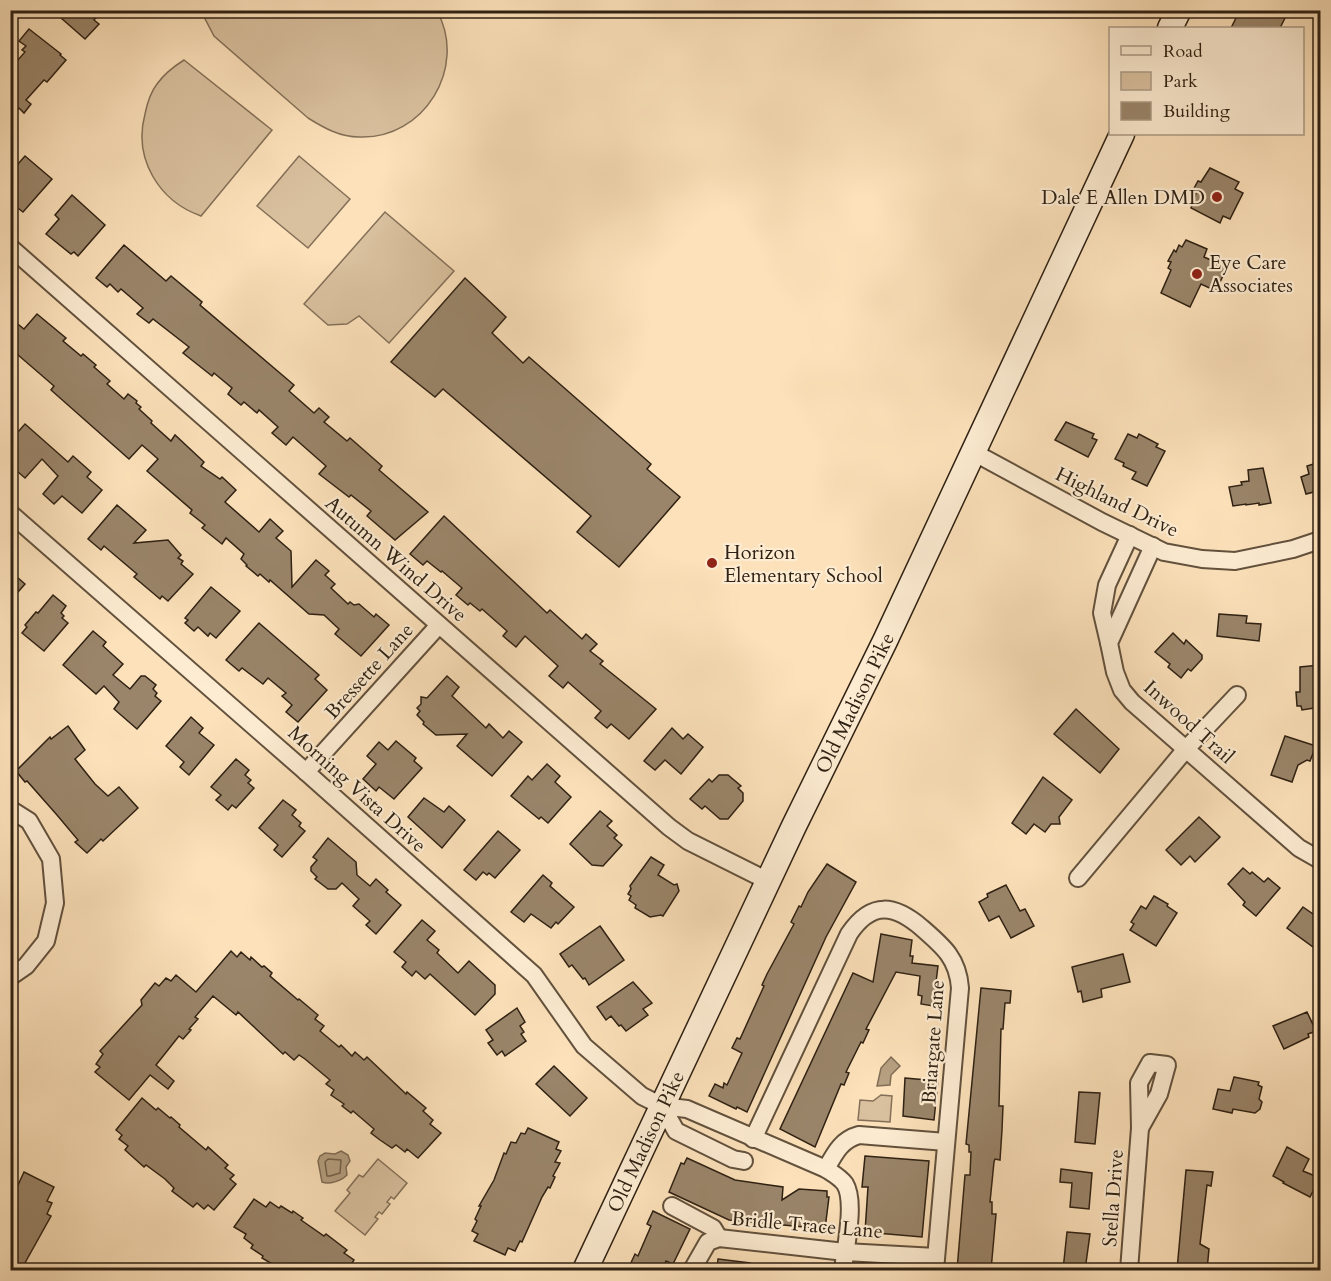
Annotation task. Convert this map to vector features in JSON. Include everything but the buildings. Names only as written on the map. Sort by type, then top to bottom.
[{"type":"main road","points":[[1170,27],[1179,10]]},
{"type":"main road","name":"Old Madison Pike","points":[[585,1270],[768,881],[885,641],[1122,135]]},
{"type":"street","name":"Autumn Wind Drive","points":[[10,247],[669,828],[688,841],[768,881]]},
{"type":"street","name":"Highland Drive","points":[[973,452],[1164,552],[1202,559],[1235,561],[1293,549],[1320,540]]},
{"type":"street","name":"Morning Vista Drive","points":[[10,513],[534,975],[584,1046],[642,1095],[663,1106]]},
{"type":"street","name":"Inwood Trail","points":[[1130,535],[1107,585],[1102,613],[1115,672],[1122,690],[1132,702],[1299,848],[1320,860]]},
{"type":"street","points":[[1108,643],[1153,546]]},
{"type":"street","name":"Bressette Lane","points":[[306,772],[439,625]]},
{"type":"street","points":[[1078,878],[1186,750],[1237,695]]},
{"type":"street","points":[[10,809],[29,821],[51,859],[55,903],[46,941],[26,966],[10,977]]},
{"type":"street","name":"Briargate Lane","points":[[753,1139],[849,934],[856,924],[876,910],[899,911],[909,917],[950,955],[959,973],[960,988],[935,1264]]},
{"type":"street","points":[[663,1106],[687,1109],[826,1169],[845,1184],[850,1197],[843,1270]]},
{"type":"street","points":[[663,1106],[676,1131],[733,1159],[744,1161]]},
{"type":"street","name":"Stella Drive","points":[[1129,1270],[1140,1128]]},
{"type":"street","points":[[826,1169],[836,1150],[847,1138],[859,1135],[946,1143]]},
{"type":"street","points":[[672,1206],[713,1228],[720,1238]]},
{"type":"street","name":"Bridle Trace Lane","points":[[692,1270],[708,1242],[720,1238],[935,1264]]},
{"type":"green space","points":[[201,11],[437,11],[445,33],[447,55],[443,76],[434,96],[420,113],[403,126],[382,135],[359,137],[339,134],[308,118],[214,36]]},
{"type":"green space","points":[[184,60],[272,130],[201,216],[173,200],[162,189],[146,162],[143,147],[142,131],[151,95],[163,77]]},
{"type":"green space","points":[[299,156],[350,199],[308,248],[257,206]]},
{"type":"green space","points":[[385,212],[454,271],[389,343],[359,316],[347,324],[328,325],[304,304]]},
{"type":"green space","points":[[881,1095],[892,1096],[890,1122],[858,1120],[860,1100],[873,1101]]},
{"type":"green space","points":[[378,1159],[407,1183],[394,1199],[391,1197],[387,1202],[390,1204],[382,1214],[379,1212],[375,1217],[378,1219],[365,1235],[335,1211],[350,1193],[347,1190],[359,1175],[363,1177]]},
{"type":"water","points":[[891,1057],[900,1066],[891,1075],[890,1085],[877,1086],[881,1068]]},
{"type":"water","points":[[341,1151],[348,1155],[350,1161],[346,1167],[347,1175],[335,1182],[322,1182],[318,1161],[320,1156]]},
{"type":"place","name":"Dale E Allen DMD","points":[[1217,197]]},
{"type":"place","name":"Eye Care Associates","points":[[1197,274]]},
{"type":"place","name":"Horizon Elementary School","points":[[712,563]]}]
